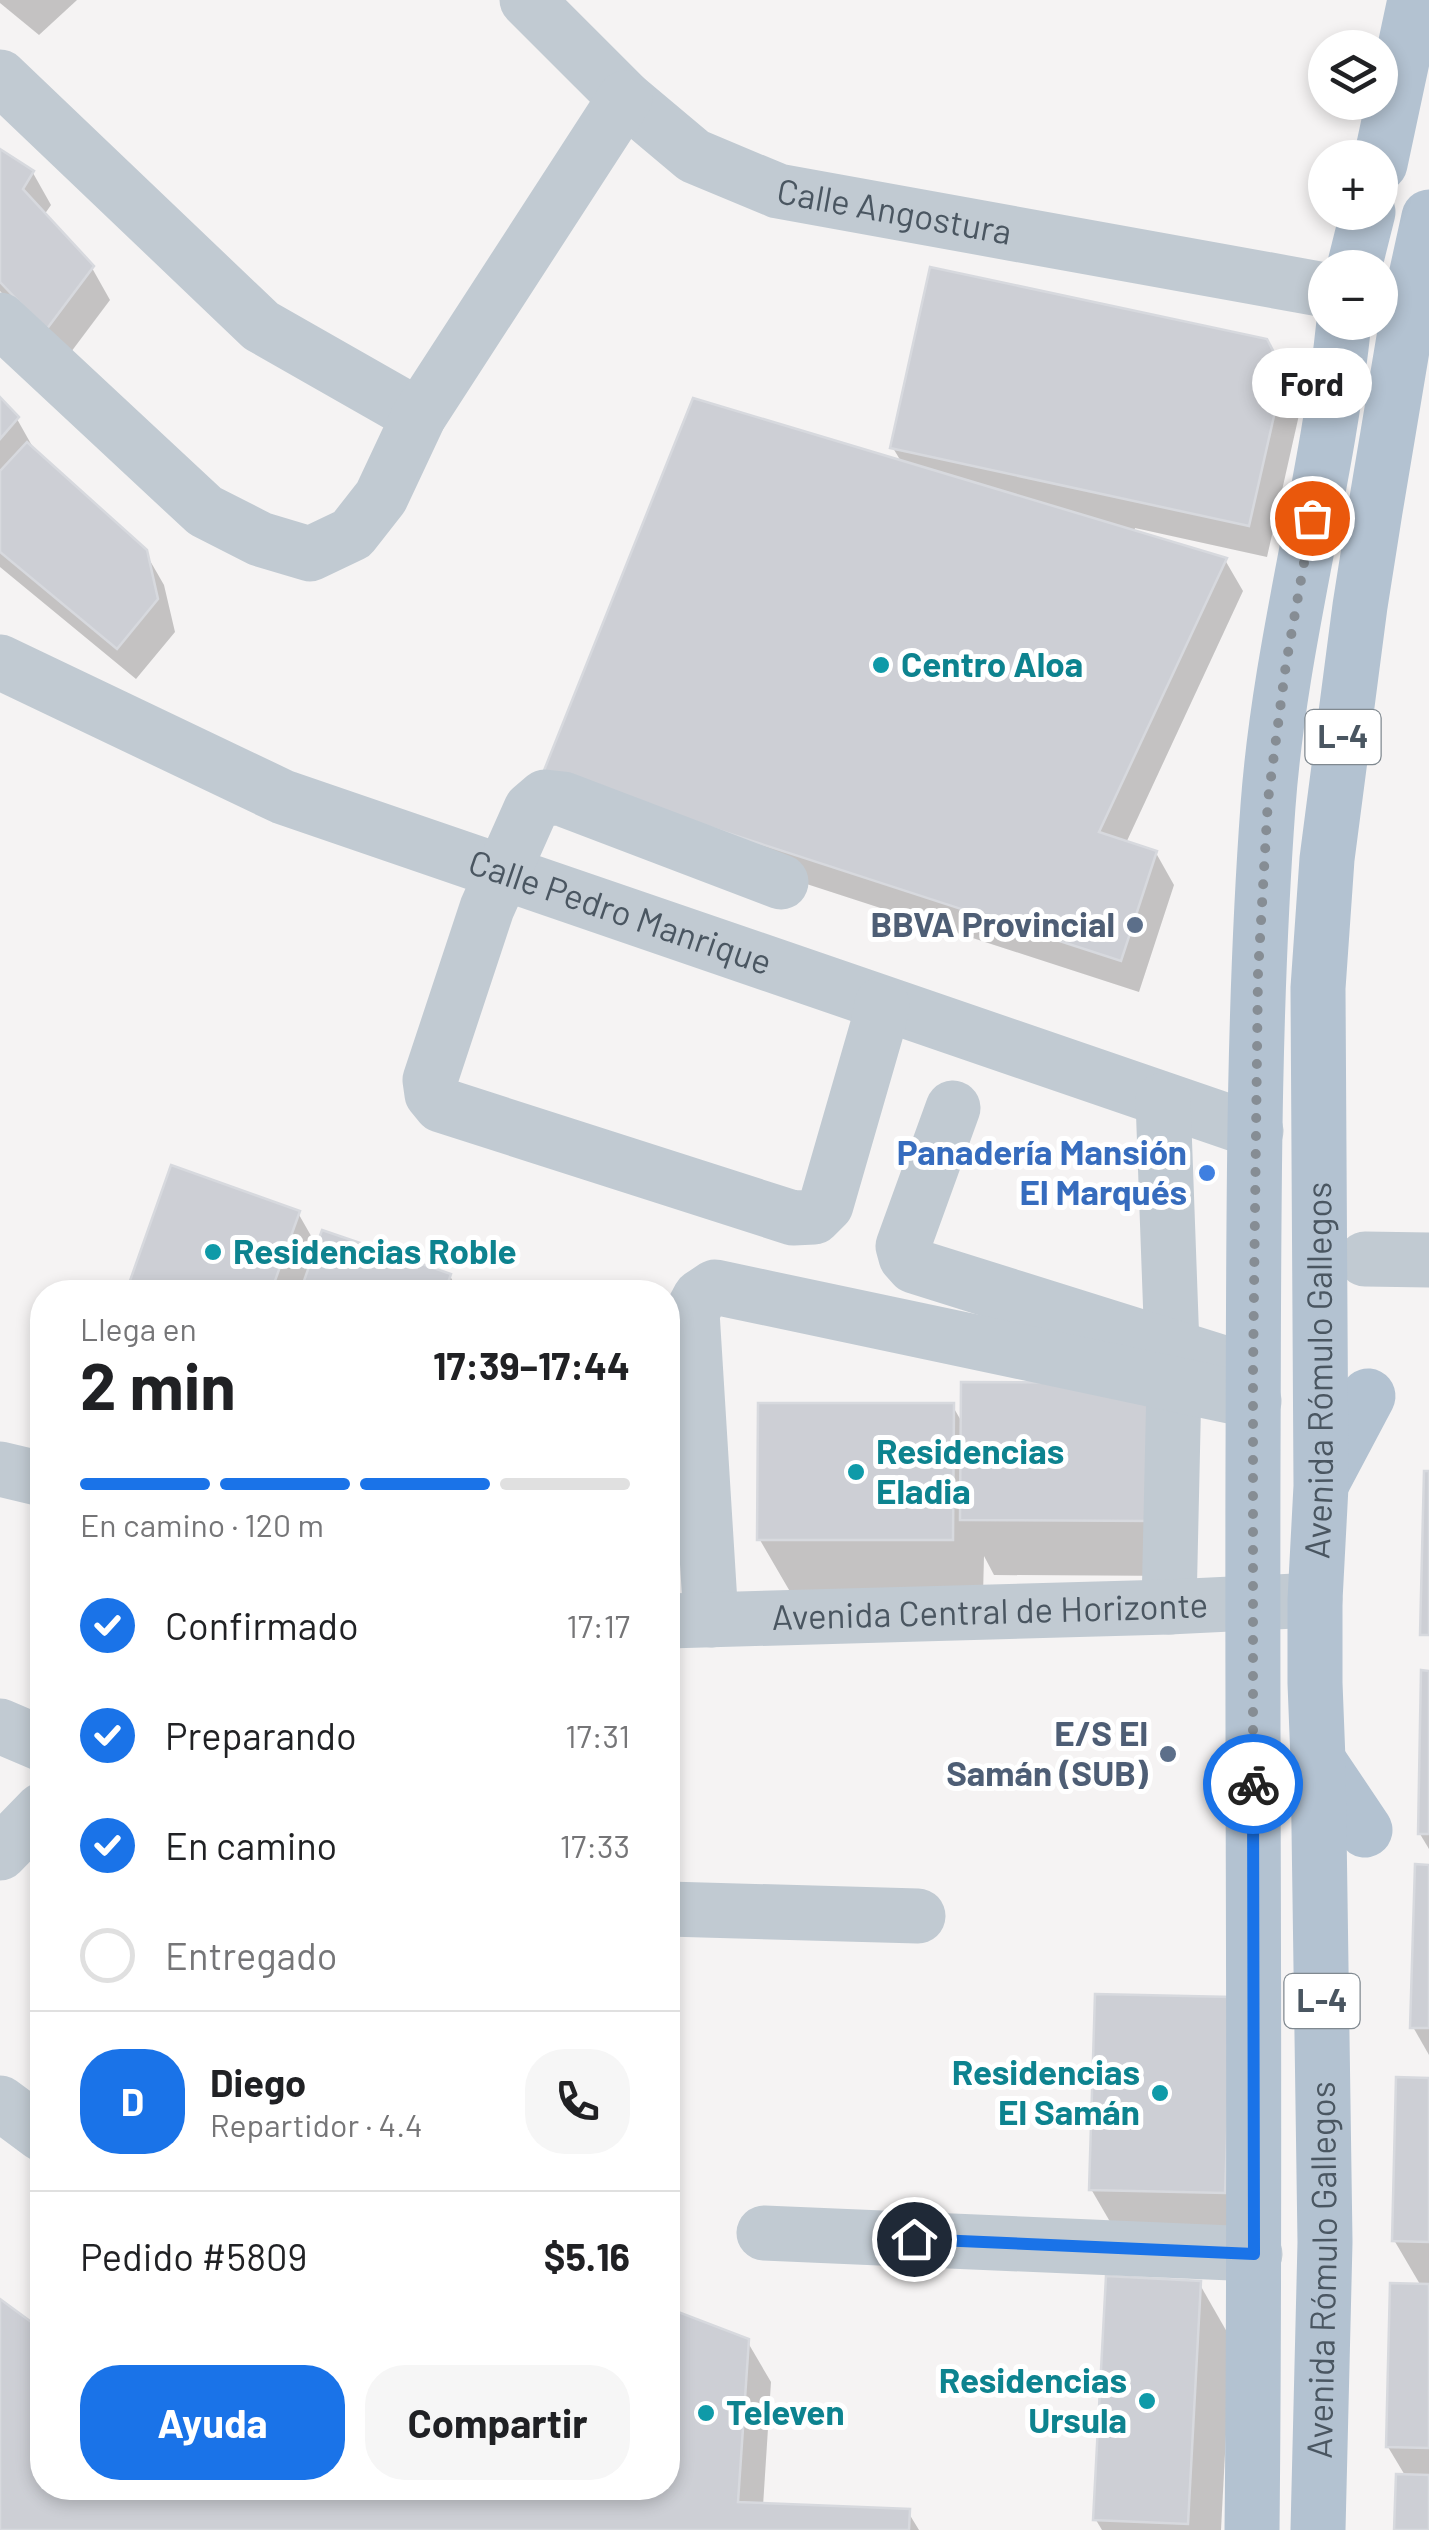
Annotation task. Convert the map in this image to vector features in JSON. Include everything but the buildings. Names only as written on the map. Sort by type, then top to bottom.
[{"type":"main road","points":[[1385,140],[1415,0]]},
{"type":"main road","name":"Avenida Rómulo Gallegos","points":[[1398,296],[1429,217]]},
{"type":"main road","name":"Avenida Rómulo Gallegos","points":[[1252,2530],[1253,1386],[1258,974],[1268,800],[1286,664],[1342,340]]},
{"type":"main road","name":"Avenida Rómulo Gallegos","points":[[1318,2530],[1325,2242],[1315,1682],[1321,1486],[1318,988],[1327,859],[1391,340]]},
{"type":"main road","points":[[1360,606],[1402,573]]},
{"type":"main road","points":[[1321,1486],[1368,1396]]},
{"type":"main road","points":[[1318,1760],[1365,1830]]},
{"type":"street","name":"Calle Angostura","points":[[527,0],[625,98],[694,156],[778,190],[1308,287]]},
{"type":"street","points":[[0,77],[261,326],[419,416]]},
{"type":"street","points":[[0,320],[205,510],[260,540],[310,554],[352,534],[381,497],[419,416],[625,98]]},
{"type":"street","name":"Calle Pedro Manrique","points":[[0,662],[283,798],[1256,1131]]},
{"type":"street","points":[[781,882],[563,799],[545,797],[530,809],[488,908],[430,1080],[432,1094],[441,1104],[793,1218],[814,1217],[826,1204],[882,1004]]},
{"type":"street","points":[[1163,1100],[1173,1366],[1168,1608]]},
{"type":"street","points":[[953,1108],[903,1246],[906,1257],[914,1266],[1173,1366]]},
{"type":"street","points":[[1429,1260],[1366,1268],[1429,1277]]},
{"type":"street","points":[[689,1620],[692,1312],[700,1297],[715,1287],[1173,1366],[1253,1386]]},
{"type":"street","points":[[0,1468],[30,1476]]},
{"type":"street","name":"Avenida Central de Horizonte","points":[[689,1620],[1168,1608],[1315,1600]]},
{"type":"street","points":[[0,1726],[30,1739]]},
{"type":"street","points":[[0,1852],[30,1822]]},
{"type":"street","points":[[680,1909],[918,1916]]},
{"type":"street","points":[[0,2104],[30,2125]]},
{"type":"street","points":[[764,2233],[1254,2254]]},
{"type":"way so far","points":[[1253,1784],[1258,974],[1268,800],[1286,664],[1312,518]]},
{"type":"place","name":"Ford","points":[[1312,518]]},
{"type":"place","name":"Centro Aloa","points":[[881,665]]},
{"type":"place","name":"BBVA Provincial","points":[[1135,925]]},
{"type":"place","name":"Panadería Mansión El Marqués","points":[[1207,1173]]},
{"type":"place","name":"Residencias Roble","points":[[213,1252]]},
{"type":"place","name":"Residencias Eladia","points":[[856,1472]]},
{"type":"place","name":"E/S El Samán (SUB)","points":[[1168,1754]]},
{"type":"place","name":"Residencias El Samán","points":[[1160,2093]]},
{"type":"place","name":"Residencias Ursula","points":[[1147,2401]]},
{"type":"place","name":"Televen","points":[[706,2413]]},
{"type":"route","points":[[914,2239],[1254,2254],[1253,1784]]}]
